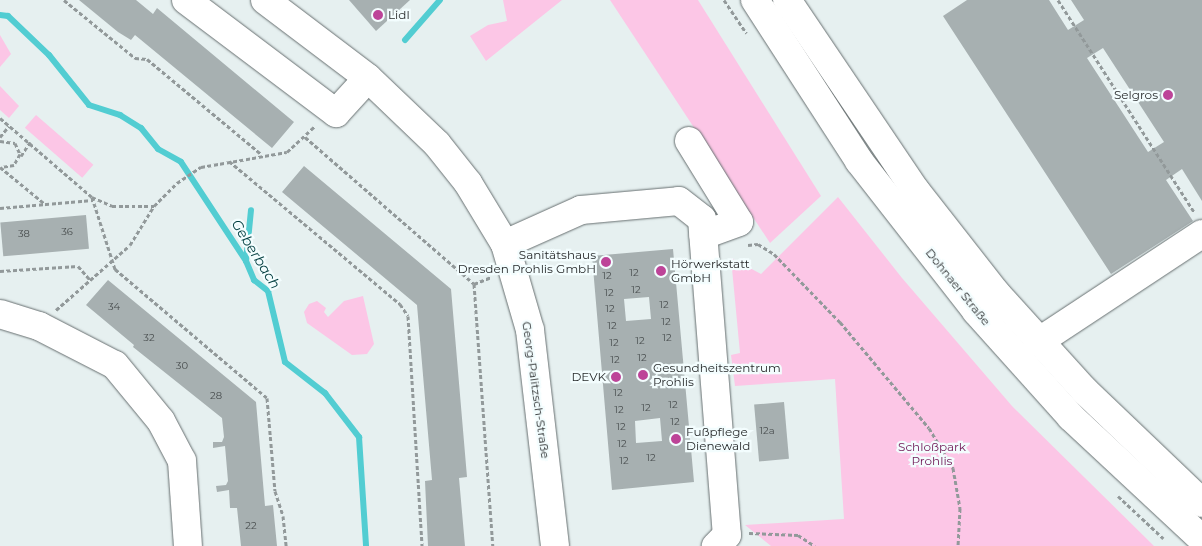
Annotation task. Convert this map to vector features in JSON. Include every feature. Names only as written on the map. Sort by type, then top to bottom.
[{"type":"main road","points":[[186,0],[336,113],[368,78]]},
{"type":"main road","name":"Dohnaer Straße","points":[[755,0],[859,161],[976,311],[1071,417],[1202,539]]},
{"type":"main road","points":[[787,0],[916,191],[1038,342],[1202,503]]},
{"type":"main road","name":"Georg-Palitzsch-Straße","points":[[270,1],[368,78],[437,144],[468,182],[508,257],[530,330],[555,546]]},
{"type":"main road","points":[[689,141],[739,222],[703,235]]},
{"type":"main road","points":[[508,257],[581,210],[679,201],[702,219],[722,540]]},
{"type":"main road","points":[[1038,342],[1199,225]]},
{"type":"main road","points":[[0,314],[39,326],[115,365],[161,421],[182,461],[188,546]]},
{"type":"path","points":[[64,0],[135,58],[147,59],[262,155]]},
{"type":"path","points":[[1058,0],[1199,225]]},
{"type":"path","points":[[39,326],[130,244],[154,206],[177,182],[201,167],[287,152],[325,117],[336,113]]},
{"type":"path","points":[[0,118],[30,142],[93,199],[112,206],[154,206]]},
{"type":"path","points":[[9,126],[0,139],[15,143],[19,159]]},
{"type":"path","points":[[305,137],[474,284],[492,546]]},
{"type":"path","points":[[0,167],[11,167],[19,159],[30,142]]},
{"type":"path","points":[[229,161],[400,304],[408,316],[422,546]]},
{"type":"path","points":[[0,167],[46,204]]},
{"type":"path","points":[[0,208],[93,199]]},
{"type":"path","points":[[93,199],[115,269],[267,398],[275,491],[283,516],[286,546]]},
{"type":"path","points":[[758,244],[774,254],[840,322],[929,428],[953,468],[960,508],[958,546]]},
{"type":"path","points":[[474,284],[508,257]]},
{"type":"path","points":[[0,271],[78,266],[90,280]]},
{"type":"path","points":[[722,540],[764,532],[798,535],[815,546]]},
{"type":"green space","points":[[503,0],[562,0],[486,61],[470,36],[488,25],[507,21]]},
{"type":"green space","points":[[610,0],[698,0],[821,196],[770,243]]},
{"type":"green space","points":[[0,35],[11,54],[0,67]]},
{"type":"green space","points":[[0,86],[19,106],[9,118],[0,110]]},
{"type":"green space","points":[[36,115],[93,165],[82,178],[25,128]]},
{"type":"green space","name":"Schloßpark Prohlis","points":[[838,197],[902,278],[1012,406],[1154,546],[771,546],[745,525],[844,519],[835,379],[735,386],[731,355],[740,353],[731,258],[761,274]]},
{"type":"green space","points":[[363,296],[374,344],[367,354],[352,355],[307,323],[304,312],[309,304],[317,301],[326,308],[324,312],[328,317],[344,301]]},
{"type":"building","points":[[79,0],[136,0],[153,14],[157,8],[294,122],[272,148],[135,35],[131,40],[118,32]]},
{"type":"building","name":"Lidl","points":[[349,0],[410,0],[376,31]]},
{"type":"building","points":[[967,0],[1049,0],[1068,30],[1084,20],[1071,0],[1202,0],[1202,201],[1182,169],[1166,180],[1193,221],[1111,274],[943,16]],"holes":[[[1103,48],[1164,142],[1148,152],[1087,58]]]},
{"type":"building","points":[[304,166],[451,289],[467,477],[459,478],[465,546],[428,546],[425,481],[432,480],[417,305],[282,192]]},
{"type":"building","points":[[86,215],[89,249],[3,256],[0,222]]},
{"type":"building","name":"Gesundheitszentrum Prohlis","points":[[673,249],[694,482],[612,490],[592,256]],"holes":[[[649,297],[651,319],[626,321],[624,299]],[[660,418],[662,441],[636,443],[635,421]]]},
{"type":"building","points":[[108,280],[256,402],[265,506],[273,505],[277,546],[241,546],[237,508],[230,508],[229,490],[217,492],[216,486],[226,485],[228,481],[225,446],[213,448],[213,442],[222,442],[224,437],[222,418],[133,347],[134,345],[86,305]]},
{"type":"building","points":[[784,402],[789,459],[759,461],[754,405]]},
{"type":"waterway","points":[[405,40],[440,0]]},
{"type":"waterway","name":"Geberbach","points":[[0,15],[8,16],[49,55],[89,105],[120,115],[141,128],[158,149],[181,162],[246,261],[254,280],[268,291],[285,362],[325,393],[359,437],[366,546]]},
{"type":"waterway","points":[[246,261],[251,210]]},
{"type":"place","name":"Lidl","points":[[378,15]]},
{"type":"place","name":"Selgros","points":[[1168,95]]},
{"type":"place","name":"Sanitätshaus Dresden Prohlis GmbH","points":[[606,262]]},
{"type":"place","name":"Hörwerkstatt GmbH","points":[[661,271]]},
{"type":"place","name":"Gesundheitszentrum Prohlis","points":[[643,375]]},
{"type":"place","name":"DEVK","points":[[616,377]]},
{"type":"place","name":"Fußpflege Dienewald","points":[[676,439]]}]
